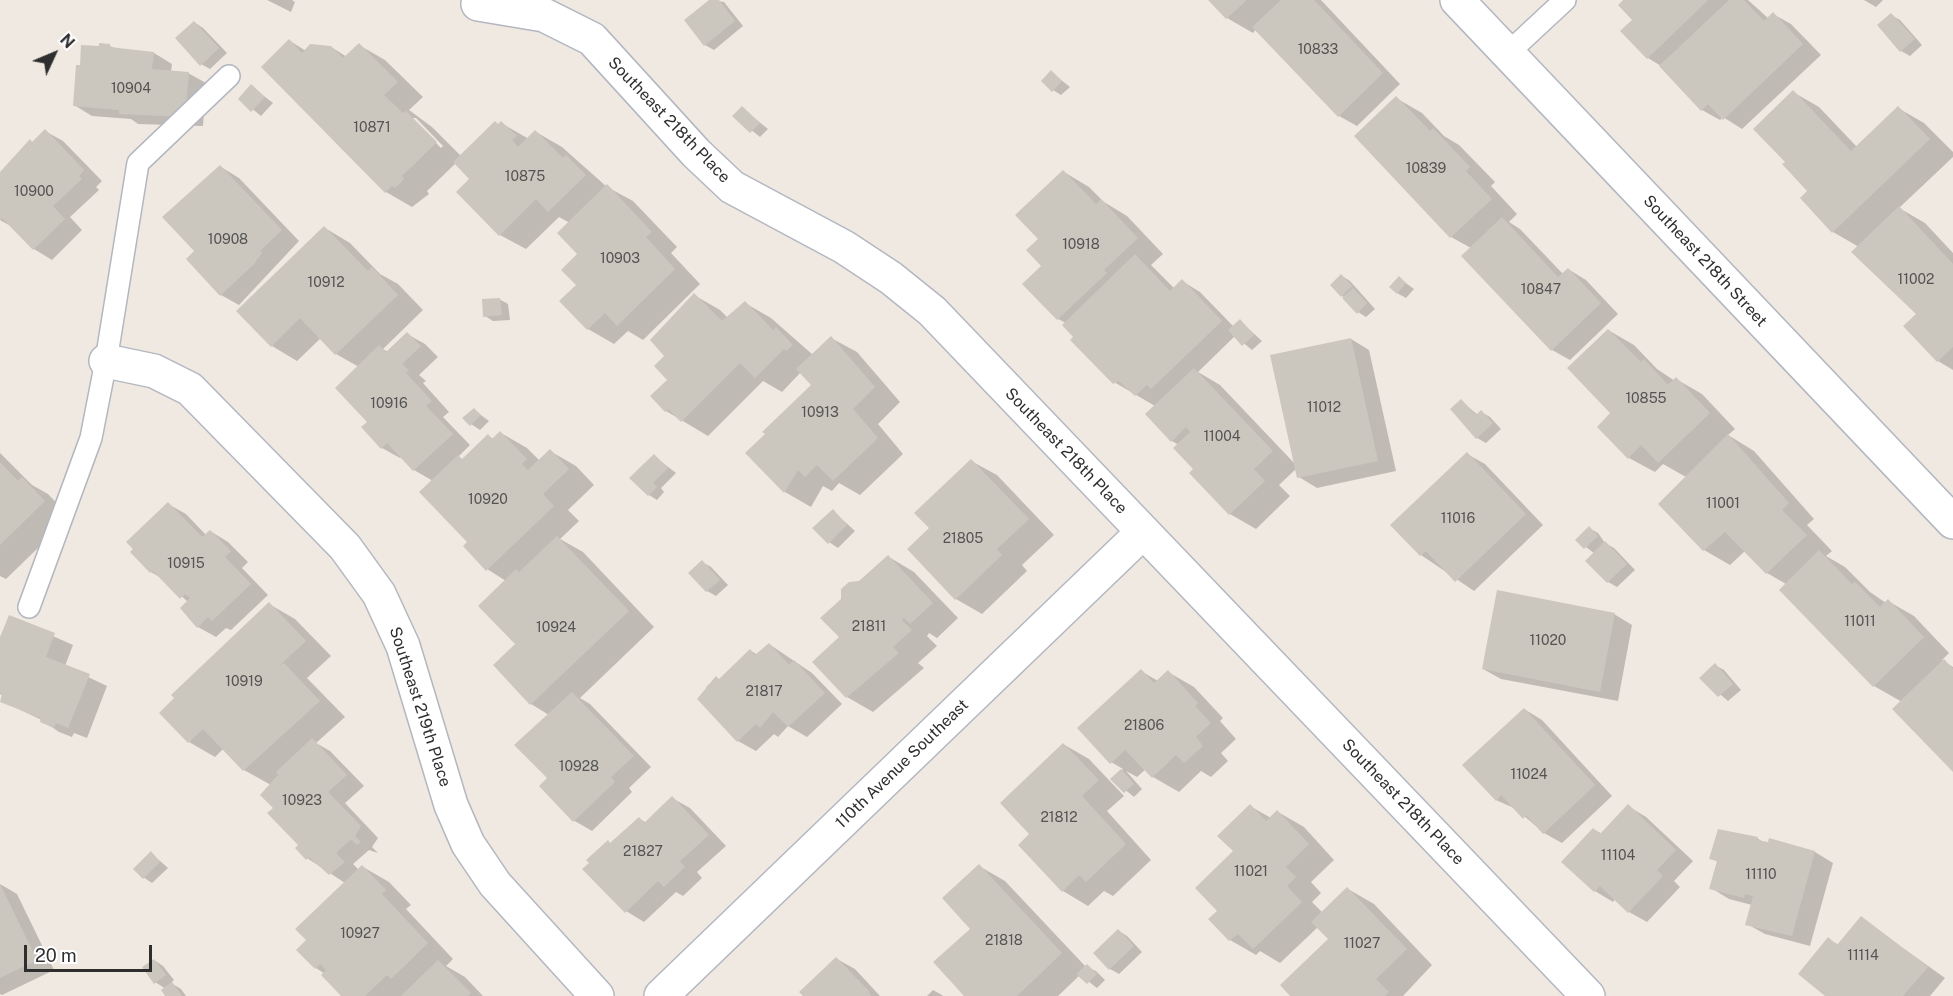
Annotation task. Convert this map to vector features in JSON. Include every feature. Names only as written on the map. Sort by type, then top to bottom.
[{"type":"street","name":"Southeast 218th Street","points":[[1457,0],[1953,522]]},
{"type":"street","name":"Southeast 218th Place","points":[[478,4],[544,15],[592,39],[696,153],[732,186],[844,247],[891,278],[932,311],[1588,996]]},
{"type":"street","name":"Southeast 219th Place","points":[[106,361],[154,371],[190,388],[345,547],[379,594],[403,646],[451,805],[468,844],[495,884],[597,996]]},
{"type":"street","name":"110th Avenue Southeast","points":[[661,996],[1143,532]]},
{"type":"lane","points":[[1508,53],[1565,0]]},
{"type":"lane","points":[[29,607],[91,438],[138,164],[229,76]]},
{"type":"building","points":[[709,0],[719,0],[735,21],[704,46],[684,20]]},
{"type":"building","points":[[1208,0],[1247,0],[1226,19]]},
{"type":"building","points":[[1281,0],[1314,0],[1383,73],[1338,117],[1252,27]]},
{"type":"building","points":[[1623,0],[1708,0],[1647,59],[1620,31],[1632,20],[1618,5]]},
{"type":"building","points":[[1729,0],[1744,0],[1764,21],[1773,12],[1803,44],[1723,120],[1708,104],[1701,111],[1659,66]]},
{"type":"building","points":[[1891,13],[1915,39],[1900,52],[1877,25]]},
{"type":"building","points":[[194,21],[219,48],[200,66],[175,38]]},
{"type":"building","points":[[289,39],[302,53],[310,44],[331,46],[343,58],[359,43],[398,82],[384,95],[403,113],[406,111],[437,142],[402,176],[404,179],[395,188],[392,186],[385,193],[261,67]]},
{"type":"building","points":[[99,43],[110,44],[110,47],[154,52],[152,69],[189,72],[185,117],[119,114],[119,110],[73,106],[76,65],[80,65],[81,45],[99,46]]},
{"type":"building","points":[[1051,70],[1062,81],[1052,92],[1041,81]]},
{"type":"building","points":[[251,84],[265,97],[251,112],[238,99]]},
{"type":"building","points":[[1793,90],[1851,151],[1898,106],[1930,139],[1832,233],[1800,198],[1807,191],[1782,164],[1785,162],[1753,129]]},
{"type":"building","points":[[1396,96],[1430,131],[1433,128],[1470,167],[1466,171],[1492,199],[1450,238],[1354,136]]},
{"type":"building","points":[[742,106],[760,123],[750,133],[732,116]]},
{"type":"building","points":[[495,121],[498,124],[501,121],[517,136],[512,140],[518,147],[535,130],[563,158],[566,155],[586,175],[548,212],[536,199],[499,236],[456,192],[469,179],[453,162]]},
{"type":"building","points":[[45,129],[84,170],[79,176],[82,179],[53,206],[65,219],[33,250],[2,218],[0,220],[0,172],[30,139],[32,142]]},
{"type":"building","points":[[220,165],[282,230],[260,251],[262,253],[254,264],[220,296],[186,259],[194,251],[162,217]]},
{"type":"building","points":[[1063,170],[1096,204],[1101,199],[1138,238],[1104,270],[1107,273],[1057,320],[1022,284],[1041,266],[1026,250],[1038,239],[1015,215]]},
{"type":"building","points":[[607,184],[652,232],[646,237],[675,269],[617,326],[605,313],[587,330],[559,301],[576,285],[561,270],[577,254],[557,233]]},
{"type":"building","points":[[1899,206],[1953,264],[1953,347],[1937,362],[1903,326],[1916,314],[1851,252]]},
{"type":"building","points":[[1502,217],[1558,277],[1568,268],[1601,303],[1551,351],[1461,256]]},
{"type":"building","points":[[324,226],[368,271],[372,267],[398,295],[335,355],[300,318],[271,347],[236,311]]},
{"type":"building","points":[[1135,254],[1170,291],[1182,279],[1222,321],[1151,389],[1147,385],[1135,396],[1119,381],[1113,384],[1070,340],[1073,337],[1062,325]]},
{"type":"building","points":[[1341,274],[1352,286],[1341,297],[1330,285]]},
{"type":"building","points":[[1399,276],[1406,283],[1397,294],[1389,287]]},
{"type":"building","points":[[1353,288],[1367,303],[1357,314],[1342,298]]},
{"type":"building","points":[[694,293],[722,321],[745,301],[773,330],[776,327],[793,345],[786,351],[784,349],[755,378],[740,363],[681,422],[668,409],[665,412],[650,396],[667,380],[654,366],[664,356],[650,340]]},
{"type":"building","points":[[500,298],[502,315],[483,317],[482,299]]},
{"type":"building","points":[[1240,319],[1254,335],[1242,346],[1228,330]]},
{"type":"building","points":[[1608,329],[1641,362],[1644,359],[1668,385],[1676,377],[1710,413],[1658,463],[1641,445],[1628,459],[1597,427],[1610,413],[1567,368]]},
{"type":"building","points":[[407,332],[421,346],[402,364],[409,370],[406,373],[432,401],[426,406],[453,434],[413,471],[387,443],[381,449],[361,427],[367,422],[335,388],[379,345],[386,352]]},
{"type":"building","points":[[831,336],[875,387],[853,409],[878,438],[833,481],[817,465],[805,477],[798,470],[784,493],[745,453],[765,434],[762,432],[811,385],[796,369]]},
{"type":"building","points":[[1351,338],[1378,461],[1297,478],[1270,355]]},
{"type":"building","points":[[1194,368],[1273,451],[1254,469],[1265,481],[1229,515],[1189,473],[1193,469],[1173,448],[1190,432],[1186,427],[1171,442],[1145,414]]},
{"type":"building","points":[[1461,399],[1476,415],[1481,410],[1493,423],[1476,439],[1450,409]]},
{"type":"building","points":[[474,408],[481,415],[470,426],[462,418]]},
{"type":"building","points":[[500,431],[527,459],[522,464],[528,470],[550,449],[569,469],[543,494],[554,506],[486,571],[463,546],[467,542],[419,492],[458,455],[462,459],[488,434],[492,439]]},
{"type":"building","points":[[1728,434],[1789,503],[1782,510],[1807,535],[1766,574],[1725,532],[1703,551],[1658,504]]},
{"type":"building","points":[[1467,452],[1526,514],[1455,582],[1426,551],[1420,556],[1390,525]]},
{"type":"building","points":[[654,454],[668,468],[653,483],[657,487],[648,496],[629,478]]},
{"type":"building","points":[[971,459],[1029,519],[997,549],[1002,555],[955,600],[907,549],[929,528],[914,513]]},
{"type":"building","points":[[0,462],[18,481],[22,477],[45,501],[0,545]]},
{"type":"building","points":[[168,502],[202,537],[210,530],[231,551],[225,557],[251,584],[212,621],[208,617],[197,628],[180,608],[190,598],[185,594],[180,599],[153,571],[150,573],[130,552],[133,549],[126,542]]},
{"type":"building","points":[[833,509],[847,525],[828,544],[812,528]]},
{"type":"building","points":[[1589,526],[1598,536],[1584,549],[1575,540]]},
{"type":"building","points":[[557,536],[629,611],[530,705],[493,665],[515,644],[478,606],[516,569],[519,572]]},
{"type":"building","points":[[1605,541],[1627,564],[1607,583],[1585,561]]},
{"type":"building","points":[[1819,550],[1852,584],[1855,582],[1880,607],[1888,599],[1924,637],[1873,687],[1779,590]]},
{"type":"building","points":[[888,555],[933,603],[910,624],[904,618],[902,620],[912,630],[893,647],[899,653],[846,698],[812,662],[839,637],[820,618],[841,599],[841,589],[849,582],[859,581]]},
{"type":"building","points":[[702,560],[720,580],[706,592],[688,573]]},
{"type":"building","points":[[1497,590],[1615,613],[1600,692],[1482,669]]},
{"type":"building","points":[[269,602],[306,641],[278,667],[284,663],[320,701],[243,771],[203,729],[188,743],[159,713],[174,698],[171,695]]},
{"type":"building","points":[[9,615],[55,633],[46,657],[90,674],[68,728],[56,723],[54,728],[40,722],[41,718],[0,702],[2,694],[0,693],[0,637]]},
{"type":"building","points":[[769,643],[789,665],[794,660],[825,693],[788,727],[773,712],[760,728],[756,724],[737,742],[697,699],[716,676],[719,679],[750,649],[755,655]]},
{"type":"building","points":[[1944,659],[1953,669],[1953,772],[1892,709]]},
{"type":"building","points":[[1715,663],[1733,684],[1718,697],[1699,678]]},
{"type":"building","points":[[1141,669],[1154,683],[1168,670],[1198,703],[1195,706],[1211,723],[1196,737],[1203,746],[1184,763],[1176,755],[1152,778],[1125,750],[1110,764],[1077,728]]},
{"type":"building","points":[[572,692],[634,756],[611,777],[615,782],[573,822],[539,786],[547,778],[514,745]]},
{"type":"building","points":[[1524,708],[1595,785],[1543,834],[1526,815],[1523,819],[1501,795],[1496,801],[1462,765]]},
{"type":"building","points":[[312,738],[347,775],[328,792],[361,826],[355,836],[361,842],[357,845],[351,839],[336,853],[345,862],[329,875],[309,857],[306,860],[295,848],[298,845],[267,813],[273,808],[260,795],[278,775],[276,772]]},
{"type":"building","points":[[1063,743],[1099,780],[1082,796],[1126,844],[1086,882],[1079,875],[1062,892],[1018,845],[1029,834],[1000,803]]},
{"type":"building","points":[[1121,769],[1134,784],[1124,793],[1110,779]]},
{"type":"building","points":[[672,796],[709,835],[680,861],[685,867],[664,887],[658,881],[625,913],[582,869],[589,863],[586,860],[608,840],[610,843],[639,817],[644,823]]},
{"type":"building","points":[[1250,804],[1266,821],[1277,810],[1309,844],[1286,867],[1296,877],[1287,886],[1302,902],[1253,949],[1238,934],[1229,941],[1208,919],[1217,911],[1195,888],[1233,851],[1217,836]]},
{"type":"building","points":[[1628,804],[1676,850],[1657,870],[1663,876],[1628,913],[1600,886],[1594,892],[1561,862],[1593,828],[1600,834]]},
{"type":"building","points":[[1718,829],[1758,837],[1757,840],[1768,842],[1769,838],[1815,851],[1792,936],[1745,925],[1753,896],[1745,894],[1744,898],[1709,889],[1717,861],[1709,859]]},
{"type":"building","points":[[151,851],[160,862],[143,879],[133,869]]},
{"type":"building","points":[[979,864],[1062,953],[1017,996],[964,996],[933,962],[970,929],[942,898]]},
{"type":"building","points":[[362,865],[386,890],[382,894],[428,943],[391,979],[387,975],[365,996],[341,996],[321,975],[326,970],[320,964],[315,969],[296,950],[306,940],[295,929]]},
{"type":"building","points":[[0,884],[37,960],[0,978]]},
{"type":"building","points":[[1347,887],[1407,949],[1376,979],[1389,992],[1385,996],[1290,996],[1280,985],[1328,939],[1311,922]]},
{"type":"building","points":[[1861,916],[1928,967],[1903,996],[1825,996],[1798,974],[1828,937],[1837,945]]},
{"type":"building","points":[[1118,929],[1134,946],[1109,970],[1093,953]]},
{"type":"building","points":[[836,957],[871,996],[803,996],[799,992]]},
{"type":"building","points":[[154,959],[166,975],[154,984],[142,967]]},
{"type":"building","points":[[438,960],[471,993],[468,996],[401,996]]},
{"type":"building","points":[[1087,964],[1097,974],[1087,984],[1076,974]]},
{"type":"building","points":[[172,982],[182,996],[165,996],[161,990]]}]
